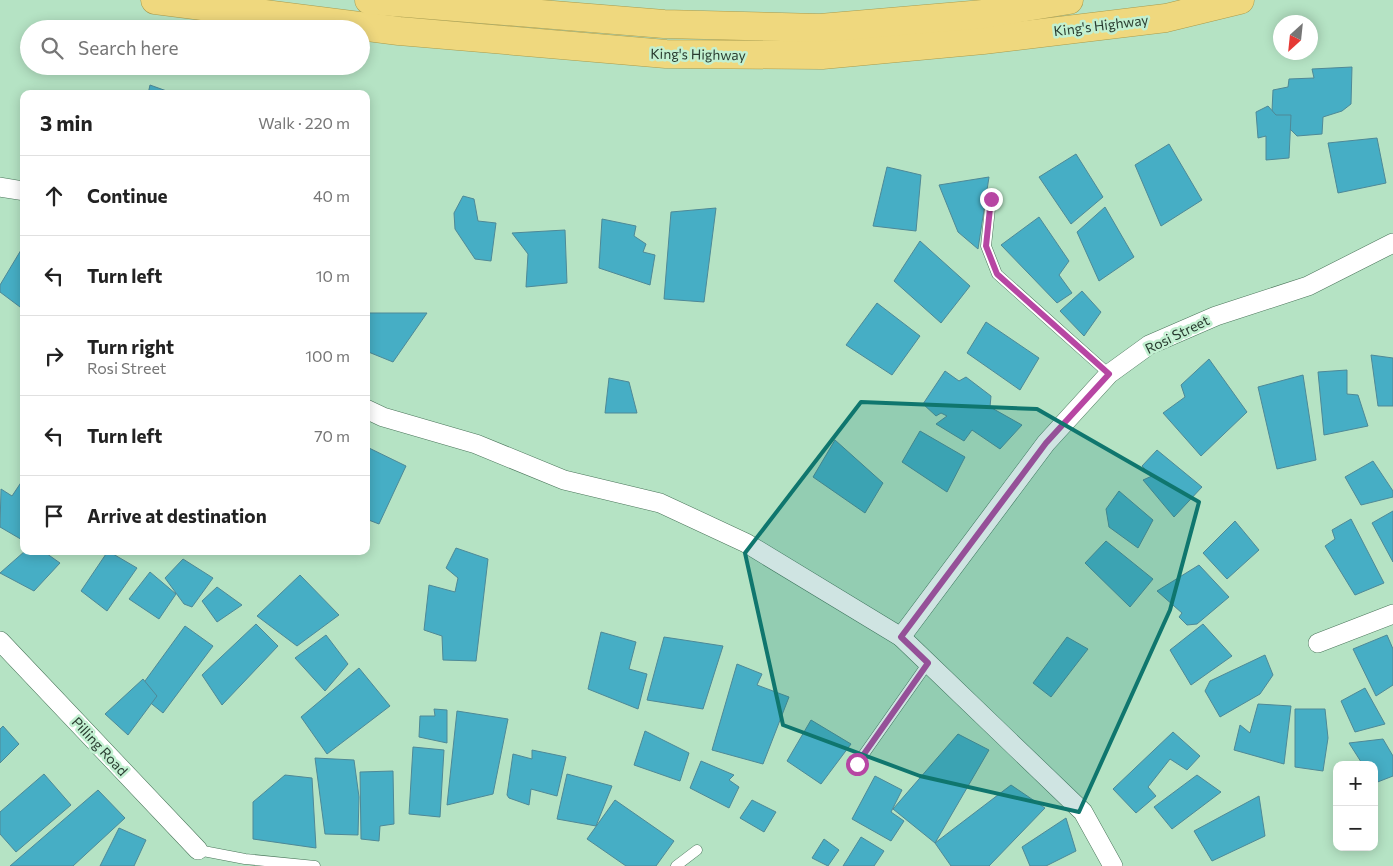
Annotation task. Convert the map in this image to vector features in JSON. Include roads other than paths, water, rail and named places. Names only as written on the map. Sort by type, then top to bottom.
[{"type":"highway","name":"King's Highway","points":[[155,0],[312,20]]},
{"type":"highway","name":"King's Highway","points":[[369,0],[664,24],[820,28],[983,14],[1069,0]]},
{"type":"highway","name":"King's Highway","points":[[370,27],[666,54],[822,56],[983,40],[1166,18],[1240,0]]},
{"type":"street","points":[[0,187],[20,190]]},
{"type":"street","name":"Rosi Street","points":[[901,637],[1046,443],[1109,374],[1150,345],[1216,316],[1308,286],[1393,243]]},
{"type":"street","points":[[370,411],[383,417],[476,444],[564,480],[660,503],[746,543],[901,637],[1083,812],[1113,866]]},
{"type":"street","points":[[1318,643],[1393,614]]},
{"type":"street","name":"Pilling Road","points":[[0,641],[198,850]]},
{"type":"lane","points":[[991,199],[986,246],[997,274],[1109,374]]},
{"type":"lane","points":[[857,764],[928,663]]},
{"type":"lane","points":[[198,850],[245,859],[315,866]]},
{"type":"lane","points":[[676,866],[697,850]]}]
